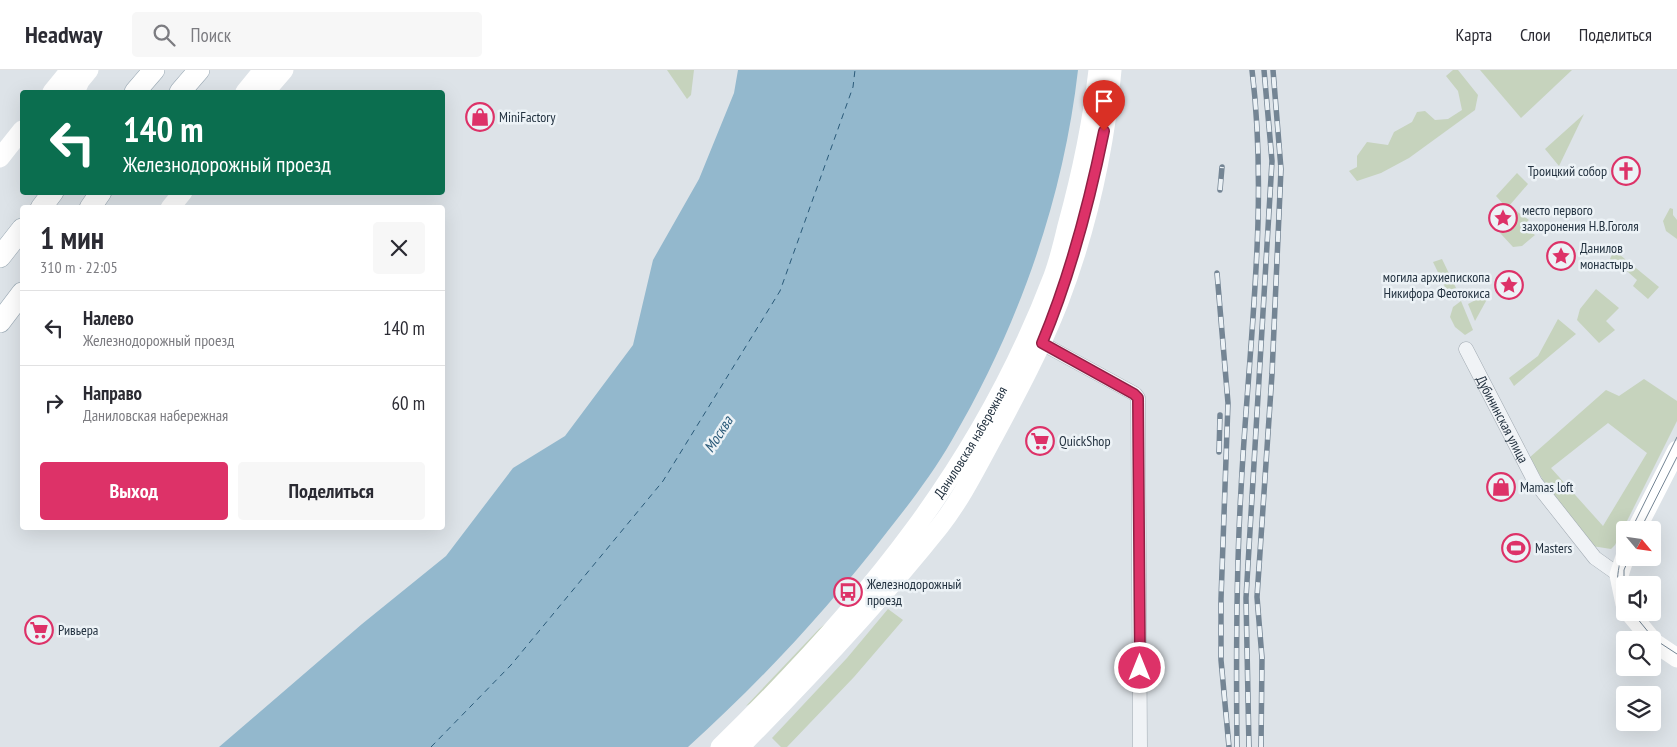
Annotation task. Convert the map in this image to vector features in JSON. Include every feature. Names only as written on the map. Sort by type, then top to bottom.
[{"type":"main road","points":[[54,90],[70,70]]},
{"type":"main road","points":[[76,90],[80,81],[89,70]]},
{"type":"main road","points":[[137,90],[154,70]]},
{"type":"main road","points":[[182,90],[199,70]]},
{"type":"main road","points":[[247,90],[264,70]]},
{"type":"main road","points":[[267,90],[284,70]]},
{"type":"main road","name":"Даниловская набережная","points":[[720,747],[826,639],[899,552],[944,490],[982,429],[1007,382],[1035,340],[1077,189],[1094,106],[1098,70]]},
{"type":"main road","name":"Даниловская набережная","points":[[740,747],[850,633],[940,525],[964,492],[1070,268],[1093,187],[1108,112],[1112,70]]},
{"type":"main road","points":[[0,158],[20,133]]},
{"type":"main road","points":[[172,205],[181,195]]},
{"type":"main road","points":[[0,256],[20,231]]},
{"type":"main road","points":[[0,322],[20,297]]},
{"type":"main road","points":[[1641,521],[1677,450]]},
{"type":"main road","points":[[1619,575],[1622,566]]},
{"type":"main road","points":[[1637,621],[1645,631]]},
{"type":"main road","points":[[1661,646],[1677,658]]},
{"type":"street","points":[[1035,340],[1134,394],[1138,398],[1140,747]]},
{"type":"street","name":"Дубининская улица","points":[[1466,349],[1535,482],[1595,558],[1619,575]]},
{"type":"green space","points":[[667,70],[694,70],[691,95],[687,99]]},
{"type":"green space","points":[[1453,70],[1458,70],[1478,95],[1475,110],[1409,158],[1381,173],[1357,181],[1349,171],[1357,167],[1357,156],[1367,142],[1388,145],[1394,132],[1412,122],[1417,112],[1425,111],[1435,120],[1448,119],[1462,110],[1458,91],[1446,76]]},
{"type":"green space","points":[[1480,70],[1572,70],[1521,118]]},
{"type":"green space","points":[[1584,114],[1559,166],[1545,149]]},
{"type":"green space","points":[[1517,173],[1528,184],[1509,206],[1529,220],[1525,223],[1527,229],[1535,235],[1522,246],[1513,247],[1489,221],[1504,205],[1496,196]]},
{"type":"green space","points":[[1670,208],[1673,209],[1673,215],[1677,220],[1677,239],[1666,231],[1663,221]]},
{"type":"green space","points":[[1614,250],[1659,287],[1648,299],[1633,286],[1637,280],[1619,264],[1614,268],[1610,259]]},
{"type":"green space","points":[[1442,259],[1456,288],[1451,291],[1446,289],[1433,262]]},
{"type":"green space","points":[[1596,289],[1619,308],[1606,321],[1615,330],[1599,343],[1577,320],[1580,309]]},
{"type":"green space","points":[[1491,292],[1475,321],[1468,304]]},
{"type":"green space","points":[[1461,301],[1473,330],[1465,335],[1455,327],[1450,317],[1453,307]]},
{"type":"green space","points":[[1558,319],[1576,334],[1514,386],[1509,378],[1538,356]]},
{"type":"green space","points":[[1644,379],[1677,401],[1677,421],[1627,521],[1616,521],[1616,543],[1611,549],[1592,546],[1552,494],[1529,458],[1606,390],[1619,396]],"holes":[[[1608,423],[1647,453],[1603,526],[1551,468]]]},
{"type":"green space","points":[[888,609],[903,620],[854,677],[787,747],[781,747],[772,738],[847,658]]},
{"type":"green space","points":[[830,620],[757,700],[746,706],[819,629]]},
{"type":"water","name":"Москва","points":[[738,70],[1078,70],[1071,119],[1049,215],[1017,308],[976,397],[952,440],[904,510],[817,617],[767,671],[688,747],[219,747],[362,624],[446,556],[513,468],[565,436],[633,345],[653,260],[699,179],[734,93]]},
{"type":"ferry route","points":[[431,747],[511,665],[663,481],[780,291],[853,87],[855,70]]},
{"type":"tram line","points":[[1635,521],[1677,437]]},
{"type":"tram line","points":[[1645,521],[1677,457]]},
{"type":"tram line","points":[[1618,576],[1619,566]]},
{"type":"tram line","points":[[1624,576],[1626,566]]},
{"type":"tram line","points":[[1639,621],[1654,639],[1677,654]]},
{"type":"railway","points":[[1237,747],[1239,522],[1258,227],[1257,122],[1252,70]]},
{"type":"railway","points":[[1249,747],[1246,598],[1272,161],[1264,70]]},
{"type":"railway","points":[[1261,747],[1262,658],[1257,597],[1272,374],[1281,169],[1273,70]]},
{"type":"railway","points":[[1220,190],[1222,167]]},
{"type":"railway","points":[[1217,273],[1228,403],[1221,599],[1221,660],[1229,747]]},
{"type":"railway","points":[[1219,452],[1220,415]]},
{"type":"place","name":"MiniFactory","points":[[480,117]]},
{"type":"place","name":"Троицкий собор","points":[[1626,171]]},
{"type":"place","name":"место первого захоронения Н.В.Гоголя","points":[[1503,218]]},
{"type":"place","name":"Данилов монастырь","points":[[1561,256]]},
{"type":"place","name":"могила архиепископа Никифора Феотокиса","points":[[1509,285]]},
{"type":"place","name":"QuickShop","points":[[1040,441]]},
{"type":"place","name":"Mamas loft","points":[[1501,487]]},
{"type":"place","name":"Masters","points":[[1516,548]]},
{"type":"place","name":"Железнодорожный проезд","points":[[848,592]]},
{"type":"place","name":"Ривьера","points":[[39,630]]},
{"type":"route","points":[[1104,131],[1093,187],[1076,251],[1042,343],[1138,398],[1140,668]]}]
